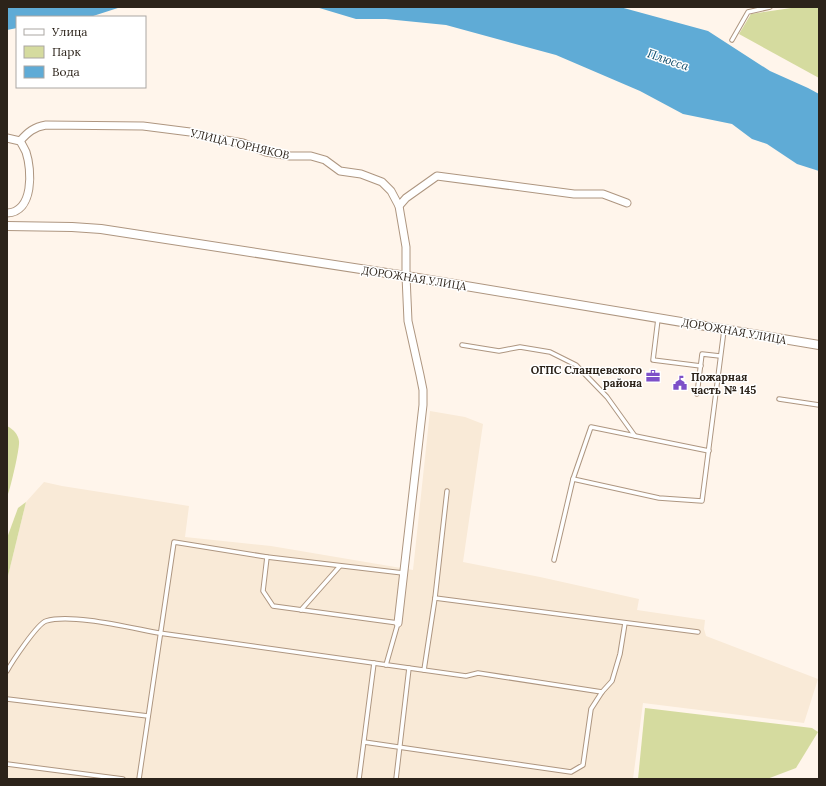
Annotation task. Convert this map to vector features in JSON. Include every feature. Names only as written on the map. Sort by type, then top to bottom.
[{"type":"street","name":"УЛИЦА ГОРНЯКОВ","points":[[20,141],[29,131],[36,127],[46,125],[143,126],[190,132],[208,137],[243,143],[266,152],[290,156],[311,156],[325,160],[340,171],[361,174],[382,182],[392,191],[399,206],[406,247],[408,321],[423,390],[423,405],[398,623]]},
{"type":"street","points":[[7,138],[20,141],[25,150],[29,164],[28,192],[25,203],[20,209],[7,213]]},
{"type":"street","points":[[399,206],[406,198],[437,176],[574,194],[602,194],[627,203]]},
{"type":"street","name":"ДОРОЖНАЯ УЛИЦА","points":[[7,226],[101,229],[406,276],[819,345]]},
{"type":"lane","points":[[732,40],[748,12],[770,7]]},
{"type":"lane","points":[[658,318],[653,360],[701,366]]},
{"type":"lane","points":[[573,479],[658,498],[702,501],[724,329]]},
{"type":"lane","points":[[462,346],[499,351],[520,347],[550,352],[576,365],[608,397],[635,436]]},
{"type":"lane","points":[[697,394],[702,354],[720,356]]},
{"type":"lane","points":[[779,399],[819,405]]},
{"type":"lane","points":[[554,560],[573,479],[591,428],[709,451]]},
{"type":"lane","points":[[424,670],[435,598],[447,491]]},
{"type":"lane","points":[[139,779],[174,542],[266,557],[404,574]]},
{"type":"lane","points":[[266,557],[262,591],[273,606],[398,623],[386,665]]},
{"type":"lane","points":[[301,610],[340,566]]},
{"type":"lane","points":[[435,598],[698,632]]},
{"type":"lane","points":[[7,671],[14,658],[43,622],[58,618],[466,676],[478,673],[602,692]]},
{"type":"lane","points":[[364,742],[571,772],[583,764],[591,709],[602,692],[612,681],[620,654],[626,623]]},
{"type":"lane","points":[[359,778],[374,663]]},
{"type":"lane","points":[[396,779],[409,668]]},
{"type":"lane","points":[[7,699],[148,716]]},
{"type":"lane","points":[[7,764],[123,779]]},
{"type":"shaded area","points":[[430,411],[465,417],[483,424],[463,562],[639,599],[637,610],[705,620],[704,629],[706,636],[818,679],[804,723],[643,703],[633,779],[7,779],[7,580],[26,502],[44,482],[189,506],[185,537],[271,546],[413,570]]},
{"type":"green space","points":[[798,7],[819,7],[819,78],[739,34],[751,14]]},
{"type":"green space","points":[[7,426],[15,432],[19,441],[18,452],[7,497]]},
{"type":"green space","points":[[26,502],[7,580],[7,538],[18,508]]},
{"type":"green space","points":[[645,708],[812,728],[818,732],[796,768],[767,779],[638,779]]},
{"type":"water","points":[[7,7],[121,7],[93,16],[16,16],[16,28],[7,30]]},
{"type":"water","name":"Плюсса","points":[[316,7],[620,7],[708,31],[770,71],[819,94],[819,171],[797,164],[767,144],[752,139],[732,124],[683,114],[640,91],[556,55],[446,25],[386,19],[356,19]]},
{"type":"place","name":"ОГПС Сланцевского района","points":[[653,376]]},
{"type":"place","name":"Пожарная часть № 145","points":[[680,383]]}]
